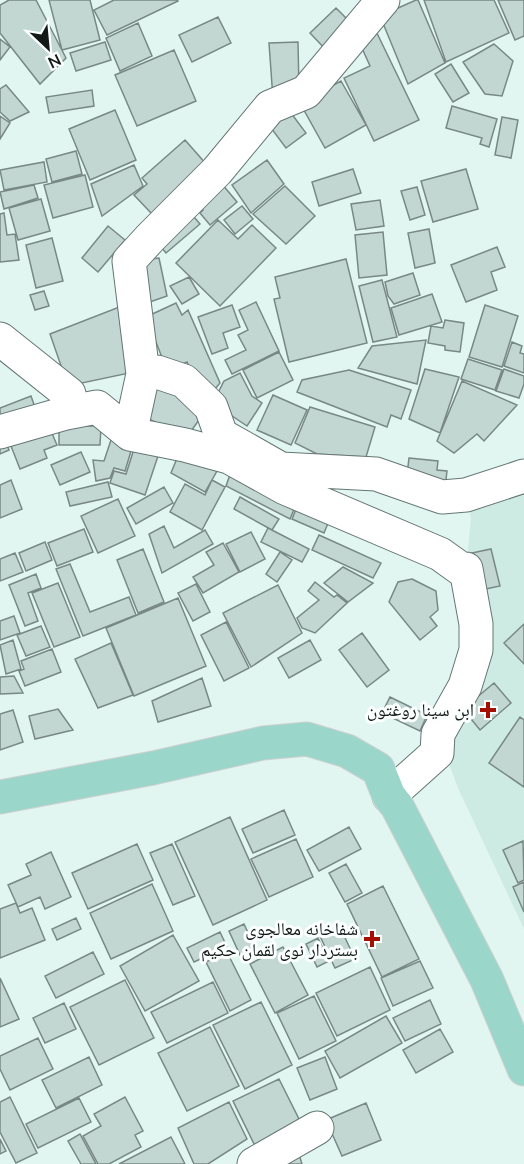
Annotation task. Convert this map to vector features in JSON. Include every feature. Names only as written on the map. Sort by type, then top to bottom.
[{"type":"main road","points":[[0,797],[153,768],[263,743],[307,739],[347,751],[378,769],[389,796],[397,806],[487,980],[524,1069]]},
{"type":"street","points":[[130,434],[143,374],[129,261],[217,171],[270,107],[306,92],[383,0]]},
{"type":"street","points":[[0,339],[69,394],[73,411]]},
{"type":"street","points":[[143,374],[157,372],[184,381],[211,407],[221,435],[281,469],[376,474],[442,497],[466,495],[524,476]]},
{"type":"street","points":[[0,432],[73,411],[97,407],[130,434],[229,457],[285,488],[440,554],[461,569],[466,569],[476,624],[476,650],[465,686],[438,734],[436,753],[389,796]]},
{"type":"street","points":[[254,1164],[317,1128]]},
{"type":"shaded area","name":"ابن سینا روغتون","points":[[524,476],[524,929],[458,788],[438,734],[465,686],[466,569],[471,518],[466,495]]},
{"type":"building","points":[[9,0],[36,0],[66,58],[40,84],[0,33],[0,5]]},
{"type":"building","points":[[49,0],[90,0],[100,40],[62,50]]},
{"type":"building","points":[[114,0],[178,1],[107,35],[94,10]]},
{"type":"building","points":[[418,0],[445,63],[408,84],[380,16]]},
{"type":"building","points":[[424,0],[494,0],[509,33],[446,62]]},
{"type":"building","points":[[498,0],[524,0],[524,36],[515,40]]},
{"type":"building","points":[[336,8],[355,27],[328,52],[310,33]]},
{"type":"building","points":[[218,17],[231,43],[192,62],[179,35]]},
{"type":"building","points":[[138,23],[152,56],[120,71],[106,38]]},
{"type":"building","points":[[374,27],[419,120],[374,141],[344,78],[370,66],[356,35]]},
{"type":"building","points":[[0,39],[10,47],[0,60]]},
{"type":"building","points":[[105,42],[111,60],[76,71],[70,53]]},
{"type":"building","points":[[298,42],[299,90],[273,99],[269,43]]},
{"type":"building","points":[[494,44],[513,61],[502,96],[485,94],[463,62]]},
{"type":"building","points":[[174,50],[196,101],[137,126],[115,75]]},
{"type":"building","points":[[451,64],[469,93],[453,102],[435,74]]},
{"type":"building","points":[[341,81],[366,125],[325,148],[300,103]]},
{"type":"building","points":[[6,85],[29,112],[10,121],[0,112],[0,89]]},
{"type":"building","points":[[92,90],[94,106],[49,113],[46,97]]},
{"type":"building","points":[[285,105],[306,133],[286,148],[265,120]]},
{"type":"building","points":[[452,106],[497,119],[489,147],[480,144],[482,138],[446,128]]},
{"type":"building","points":[[115,110],[136,160],[90,180],[69,129]]},
{"type":"building","points":[[0,116],[10,123],[0,139]]},
{"type":"building","points":[[502,117],[518,120],[511,158],[495,155]]},
{"type":"building","points":[[185,140],[207,165],[152,214],[134,195],[147,184],[142,178]]},
{"type":"building","points":[[76,151],[82,174],[52,182],[46,159]]},
{"type":"building","points":[[267,160],[284,184],[251,213],[232,185]]},
{"type":"building","points":[[44,162],[47,182],[4,190],[0,170]]},
{"type":"building","points":[[134,165],[143,186],[102,216],[91,184]]},
{"type":"building","points":[[353,169],[361,193],[319,206],[312,182]]},
{"type":"building","points":[[466,169],[478,209],[433,222],[421,181]]},
{"type":"building","points":[[85,175],[93,207],[53,218],[44,185]]},
{"type":"building","points":[[216,177],[237,202],[210,225],[200,213],[203,210],[192,197]]},
{"type":"building","points":[[34,185],[38,198],[4,209],[0,192]]},
{"type":"building","points":[[285,186],[315,216],[286,244],[253,214]]},
{"type":"building","points":[[417,187],[425,215],[410,220],[401,191]]},
{"type":"building","points":[[41,199],[50,231],[18,240],[9,208]]},
{"type":"building","points":[[380,200],[384,226],[356,230],[351,204]]},
{"type":"building","points":[[242,206],[253,219],[235,234],[224,220]]},
{"type":"building","points":[[187,209],[200,224],[166,253],[153,237]]},
{"type":"building","points":[[4,213],[7,235],[15,234],[19,260],[0,262],[0,214]]},
{"type":"building","points":[[218,220],[238,239],[252,225],[276,248],[220,306],[176,263]]},
{"type":"building","points":[[108,226],[125,240],[98,272],[82,258]]},
{"type":"building","points":[[429,229],[435,263],[415,268],[408,233]]},
{"type":"building","points":[[383,232],[387,275],[359,278],[355,235]]},
{"type":"building","points":[[52,238],[63,281],[36,288],[26,245]]},
{"type":"building","points":[[497,247],[505,267],[491,272],[497,290],[466,302],[451,265]]},
{"type":"building","points":[[159,258],[167,296],[147,303],[143,260]]},
{"type":"building","points":[[346,259],[367,343],[289,362],[274,299],[280,298],[275,277]]},
{"type":"building","points":[[413,273],[420,295],[394,304],[388,296],[385,282]]},
{"type":"building","points":[[189,277],[199,294],[182,304],[170,286]]},
{"type":"building","points":[[382,280],[397,337],[373,342],[359,286]]},
{"type":"building","points":[[44,291],[49,306],[35,310],[30,295]]},
{"type":"building","points":[[432,294],[442,322],[399,335],[391,308]]},
{"type":"building","points":[[256,302],[279,351],[232,374],[225,360],[246,350],[238,335],[248,330],[239,310]]},
{"type":"building","points":[[176,303],[182,315],[188,310],[220,383],[210,395],[199,388],[187,362],[167,370],[146,317]]},
{"type":"building","points":[[127,304],[134,372],[68,386],[50,334]]},
{"type":"building","points":[[232,305],[240,327],[223,333],[228,348],[212,354],[198,317]]},
{"type":"building","points":[[485,305],[518,316],[502,367],[469,357]]},
{"type":"building","points":[[445,320],[464,323],[460,352],[445,350],[445,346],[428,343],[431,326],[443,328]]},
{"type":"building","points":[[426,340],[417,384],[358,368],[372,346]]},
{"type":"building","points":[[512,342],[522,346],[520,353],[524,354],[524,373],[504,366]]},
{"type":"building","points":[[279,352],[293,380],[257,398],[243,370]]},
{"type":"building","points":[[468,359],[502,370],[495,390],[461,379]]},
{"type":"building","points":[[425,369],[459,377],[440,433],[409,419]]},
{"type":"building","points":[[504,369],[524,376],[519,398],[496,391]]},
{"type":"building","points":[[349,370],[411,390],[401,419],[391,415],[387,427],[297,392],[302,380]]},
{"type":"building","points":[[240,373],[252,396],[262,403],[247,426],[213,403],[224,381]]},
{"type":"building","points":[[156,376],[207,409],[186,438],[147,418]]},
{"type":"building","points":[[462,381],[517,405],[484,441],[477,434],[454,453],[437,441]]},
{"type":"building","points":[[273,395],[307,410],[291,445],[257,430]]},
{"type":"building","points":[[31,396],[37,413],[0,427],[0,408]]},
{"type":"building","points":[[310,407],[375,427],[366,457],[317,454],[295,443]]},
{"type":"building","points":[[59,426],[101,426],[100,445],[59,445]]},
{"type":"building","points":[[51,431],[57,445],[44,450],[47,458],[20,469],[11,446]]},
{"type":"building","points":[[113,434],[134,441],[125,471],[114,468],[110,478],[96,481],[93,460],[104,461]]},
{"type":"building","points":[[3,435],[9,450],[0,454],[0,436]]},
{"type":"building","points":[[134,449],[158,456],[145,495],[110,483],[114,471],[126,474]]},
{"type":"building","points":[[180,451],[217,471],[205,492],[171,473]]},
{"type":"building","points":[[81,452],[90,472],[60,485],[51,465]]},
{"type":"building","points":[[409,458],[438,461],[437,470],[447,471],[445,488],[406,483]]},
{"type":"building","points":[[233,466],[299,497],[290,519],[226,486]]},
{"type":"building","points":[[11,480],[22,509],[0,518],[0,485]]},
{"type":"building","points":[[212,480],[225,487],[202,530],[170,512],[185,484],[205,495]]},
{"type":"building","points":[[108,482],[112,497],[70,506],[66,492]]},
{"type":"building","points":[[164,487],[173,503],[136,524],[127,508]]},
{"type":"building","points":[[240,497],[279,519],[272,530],[234,509]]},
{"type":"building","points":[[301,497],[333,511],[324,533],[292,519]]},
{"type":"building","points":[[118,499],[135,536],[98,553],[81,516]]},
{"type":"building","points":[[164,526],[174,548],[205,530],[213,544],[162,573],[149,534]]},
{"type":"building","points":[[268,528],[309,549],[302,562],[261,542]]},
{"type":"building","points":[[84,529],[93,552],[57,566],[48,543]]},
{"type":"building","points":[[251,532],[265,559],[240,572],[226,544]]},
{"type":"building","points":[[319,535],[381,563],[373,578],[312,550]]},
{"type":"building","points":[[45,542],[52,560],[26,571],[19,553]]},
{"type":"building","points":[[223,543],[239,572],[203,593],[193,577],[214,565],[206,552]]},
{"type":"building","points":[[143,549],[164,602],[138,613],[117,560]]},
{"type":"building","points":[[491,549],[500,586],[476,591],[467,554]]},
{"type":"building","points":[[280,552],[292,560],[277,582],[266,574]]},
{"type":"building","points":[[15,553],[23,572],[0,581],[0,559]]},
{"type":"building","points":[[70,564],[90,612],[129,597],[136,615],[83,636],[56,569]]},
{"type":"building","points":[[343,567],[373,583],[348,602],[324,583]]},
{"type":"building","points":[[36,574],[41,588],[28,593],[38,621],[25,626],[9,585]]},
{"type":"building","points":[[412,579],[436,591],[438,610],[430,617],[437,626],[420,640],[389,602],[398,582]]},
{"type":"building","points":[[315,582],[334,597],[337,595],[347,603],[315,633],[302,628],[297,618],[319,600],[308,591]]},
{"type":"building","points":[[58,583],[80,637],[54,647],[32,593]]},
{"type":"building","points":[[196,584],[210,612],[193,621],[178,593]]},
{"type":"building","points":[[278,585],[302,633],[251,667],[223,613]]},
{"type":"building","points":[[178,598],[206,666],[134,696],[106,628]]},
{"type":"building","points":[[14,616],[20,633],[0,640],[0,621]]},
{"type":"building","points":[[226,622],[249,668],[224,681],[201,635]]},
{"type":"building","points":[[524,624],[524,664],[504,643]]},
{"type":"building","points":[[41,626],[50,647],[26,656],[17,635]]},
{"type":"building","points":[[362,633],[389,670],[367,687],[339,650]]},
{"type":"building","points":[[13,640],[21,669],[6,674],[0,645]]},
{"type":"building","points":[[310,640],[321,660],[289,678],[278,658]]},
{"type":"building","points":[[111,643],[133,695],[98,708],[75,659]]},
{"type":"building","points":[[52,649],[61,672],[25,686],[19,671],[24,669],[21,661]]},
{"type":"building","points":[[14,676],[23,693],[0,694],[0,677]]},
{"type":"building","points":[[202,678],[211,706],[158,722],[152,701]]},
{"type":"building","points":[[494,683],[511,703],[480,730],[463,709]]},
{"type":"building","points":[[390,697],[427,715],[420,731],[382,713]]},
{"type":"building","points":[[58,709],[73,730],[35,739],[29,716]]},
{"type":"building","points":[[13,710],[23,742],[0,750],[0,714]]},
{"type":"building","points":[[520,717],[524,720],[524,787],[489,763]]},
{"type":"building","points":[[284,810],[295,835],[253,853],[242,829]]},
{"type":"building","points":[[230,817],[267,900],[213,925],[175,842]]},
{"type":"building","points":[[349,827],[361,849],[319,871],[307,850]]},
{"type":"building","points":[[296,839],[313,877],[269,897],[251,859]]},
{"type":"building","points":[[523,841],[524,880],[518,883],[503,850]]},
{"type":"building","points":[[137,844],[153,880],[88,909],[72,873]]},
{"type":"building","points":[[172,844],[195,896],[173,905],[150,853]]},
{"type":"building","points":[[51,852],[71,897],[45,909],[40,897],[18,907],[8,885],[31,875],[26,864]]},
{"type":"building","points":[[346,864],[362,893],[345,902],[329,873]]},
{"type":"building","points":[[524,882],[524,912],[513,887]]},
{"type":"building","points":[[152,884],[173,931],[111,959],[90,913]]},
{"type":"building","points":[[383,886],[419,959],[382,977],[347,904]]},
{"type":"building","points":[[16,903],[20,913],[32,908],[45,940],[0,958],[0,909]]},
{"type":"building","points":[[76,918],[81,929],[57,940],[52,929]]},
{"type":"building","points":[[244,924],[255,948],[240,955],[229,931]]},
{"type":"building","points":[[340,927],[355,959],[335,968],[320,936]]},
{"type":"building","points":[[220,932],[227,947],[194,962],[187,948]]},
{"type":"building","points":[[173,935],[199,981],[145,1011],[120,966]]},
{"type":"building","points":[[318,938],[329,961],[317,967],[306,944]]},
{"type":"building","points":[[283,947],[308,995],[275,1013],[250,964]]},
{"type":"building","points":[[93,952],[104,974],[56,998],[45,976]]},
{"type":"building","points":[[227,952],[251,1000],[230,1011],[206,962]]},
{"type":"building","points":[[420,961],[433,988],[393,1006],[381,978]]},
{"type":"building","points":[[370,967],[390,1010],[337,1036],[316,993]]},
{"type":"building","points":[[0,978],[19,1019],[0,1027]]},
{"type":"building","points":[[125,980],[154,1038],[99,1065],[70,1007]]},
{"type":"building","points":[[213,982],[228,1013],[167,1043],[151,1012]]},
{"type":"building","points":[[314,996],[336,1041],[299,1059],[277,1013]]},
{"type":"building","points":[[430,1000],[441,1024],[405,1041],[393,1018]]},
{"type":"building","points":[[261,1002],[292,1065],[245,1089],[213,1025]]},
{"type":"building","points":[[64,1003],[76,1029],[45,1043],[33,1018]]},
{"type":"building","points":[[386,1016],[402,1043],[340,1078],[325,1051]]},
{"type":"building","points":[[210,1027],[239,1086],[187,1111],[158,1053]]},
{"type":"building","points":[[440,1029],[453,1052],[416,1073],[403,1050]]},
{"type":"building","points":[[38,1038],[53,1069],[10,1090],[0,1069],[0,1056]]},
{"type":"building","points":[[89,1057],[102,1085],[56,1108],[42,1080]]},
{"type":"building","points":[[325,1057],[337,1089],[310,1100],[297,1068]]},
{"type":"building","points":[[279,1079],[302,1125],[256,1148],[233,1101]]},
{"type":"building","points":[[10,1097],[37,1153],[16,1163],[0,1132],[0,1102]]},
{"type":"building","points":[[125,1097],[143,1131],[135,1135],[141,1147],[109,1164],[98,1164],[83,1136],[101,1126],[94,1114]]},
{"type":"building","points":[[79,1098],[91,1122],[38,1148],[26,1124]]},
{"type":"building","points":[[229,1102],[247,1139],[208,1164],[194,1164],[178,1128]]},
{"type":"building","points":[[366,1103],[381,1140],[342,1156],[326,1120]]},
{"type":"building","points":[[80,1134],[96,1164],[81,1164],[68,1141]]},
{"type":"building","points":[[171,1137],[185,1164],[119,1164]]},
{"type":"building","points":[[0,1139],[6,1151],[0,1154]]},
{"type":"building","points":[[298,1151],[302,1164],[275,1164]]},
{"type":"place","name":"ابن سینا روغتون","points":[[488,710]]},
{"type":"place","name":"شفاخانه معالجوی بستردار نوی لقمان حکیم","points":[[372,939]]}]
